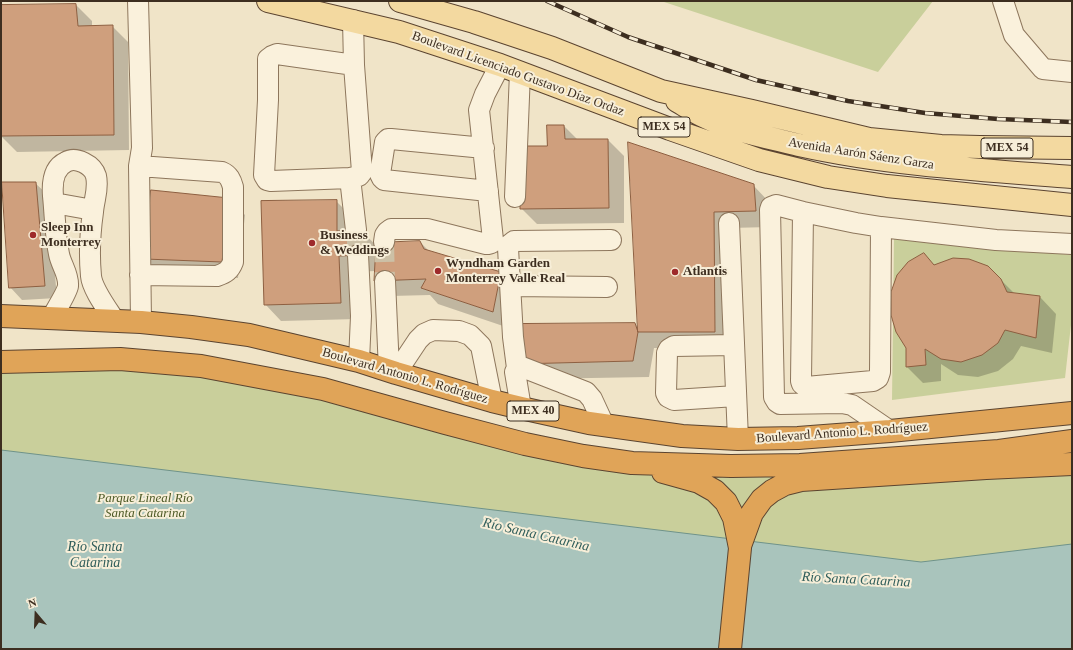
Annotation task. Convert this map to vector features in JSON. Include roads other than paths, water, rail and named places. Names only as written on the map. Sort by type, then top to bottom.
[{"type":"highway","name":"Boulevard Antonio L. Rodríguez","points":[[1,316],[141,322],[249,335],[360,361],[392,372],[521,408],[589,423],[682,436],[738,439],[798,438],[890,431],[1072,413]]},
{"type":"highway","name":"Boulevard Antonio L. Rodríguez","points":[[1,362],[120,359],[201,366],[323,389],[524,444],[583,456],[632,463],[732,466],[800,465],[999,451],[1072,441]]},
{"type":"highway","points":[[632,463],[699,482],[715,491],[726,502],[734,518],[740,547]]},
{"type":"highway","points":[[730,649],[740,547],[752,513],[762,499],[772,491],[785,484],[801,480],[1072,464]]},
{"type":"main road","name":"Boulevard Licenciado Gustavo Díaz Ordaz","points":[[268,1],[399,32],[510,68],[670,130],[759,160],[828,177],[887,186],[1072,205]]},
{"type":"main road","name":"MEX 54","points":[[400,1],[474,22],[552,48],[661,91],[869,139],[941,146],[1072,148]]},
{"type":"main road","name":"Avenida Aarón Sáenz Garza","points":[[661,91],[703,116],[737,130],[828,151],[882,160],[940,167],[1072,177]]},
{"type":"lane","points":[[138,1],[142,148],[139,166],[141,322]]},
{"type":"lane","points":[[1004,1],[1014,35],[1043,69],[1072,72]]},
{"type":"lane","points":[[353,20],[354,65],[362,172],[359,176],[350,178],[267,180],[264,175],[268,100],[268,59],[277,54],[354,65]]},
{"type":"lane","points":[[384,242],[387,232],[391,229],[398,228],[427,229],[486,244],[491,243],[493,240],[479,110],[485,94],[510,68]]},
{"type":"lane","points":[[510,68],[514,197]]},
{"type":"lane","points":[[484,148],[388,139],[385,142],[380,174],[384,180],[488,191]]},
{"type":"lane","points":[[52,319],[68,288],[68,279],[59,254],[53,182],[55,173],[61,166],[67,161],[77,161],[88,164],[96,174],[97,191],[90,237],[91,277],[95,288],[114,321]]},
{"type":"lane","points":[[139,166],[222,172],[231,180],[233,187],[233,262],[227,272],[217,276],[140,275]]},
{"type":"lane","points":[[350,178],[356,230]]},
{"type":"lane","points":[[54,203],[93,210]]},
{"type":"lane","points":[[890,431],[852,405],[842,403],[780,404],[775,400],[771,207],[776,205],[803,212],[882,227],[996,240],[1072,244]]},
{"type":"lane","points":[[803,212],[801,381],[806,387],[873,382],[878,378],[880,372],[882,227]]},
{"type":"lane","points":[[729,223],[738,439]]},
{"type":"lane","points":[[521,408],[515,372],[517,368],[513,337],[509,245],[514,241],[611,240]]},
{"type":"lane","points":[[358,255],[361,316],[360,361]]},
{"type":"lane","points":[[68,279],[91,277]]},
{"type":"lane","points":[[385,280],[392,372]]},
{"type":"lane","points":[[510,286],[607,287]]},
{"type":"lane","points":[[361,316],[387,322]]},
{"type":"lane","points":[[392,372],[424,334],[433,330],[459,331],[470,335],[481,346],[492,401]]},
{"type":"lane","points":[[734,345],[674,346],[669,348],[667,353],[666,393],[668,397],[674,400],[736,396]]},
{"type":"lane","points":[[517,368],[522,366],[586,392],[592,399],[604,425]]},
{"type":"water","name":"Río Santa Catarina","points":[[1,450],[921,562],[1072,544],[1072,649],[1,649]]},
{"type":"tunnel","points":[[356,230],[358,255]]},
{"type":"tunnel","points":[[384,242],[385,281]]},
{"type":"railway","points":[[547,1],[628,37],[756,80],[848,101],[925,113],[998,119],[1072,122]]},
{"type":"place","name":"Sleep Inn Monterrey","points":[[33,235]]},
{"type":"place","name":"Business & Weddings","points":[[312,243]]},
{"type":"place","name":"Wyndham Garden Monterrey Valle Real","points":[[438,271]]},
{"type":"place","name":"Atlantis","points":[[675,272]]},
{"type":"park label","name":"Parque Lineal Río Santa Catarina","points":[[145,506]]}]
